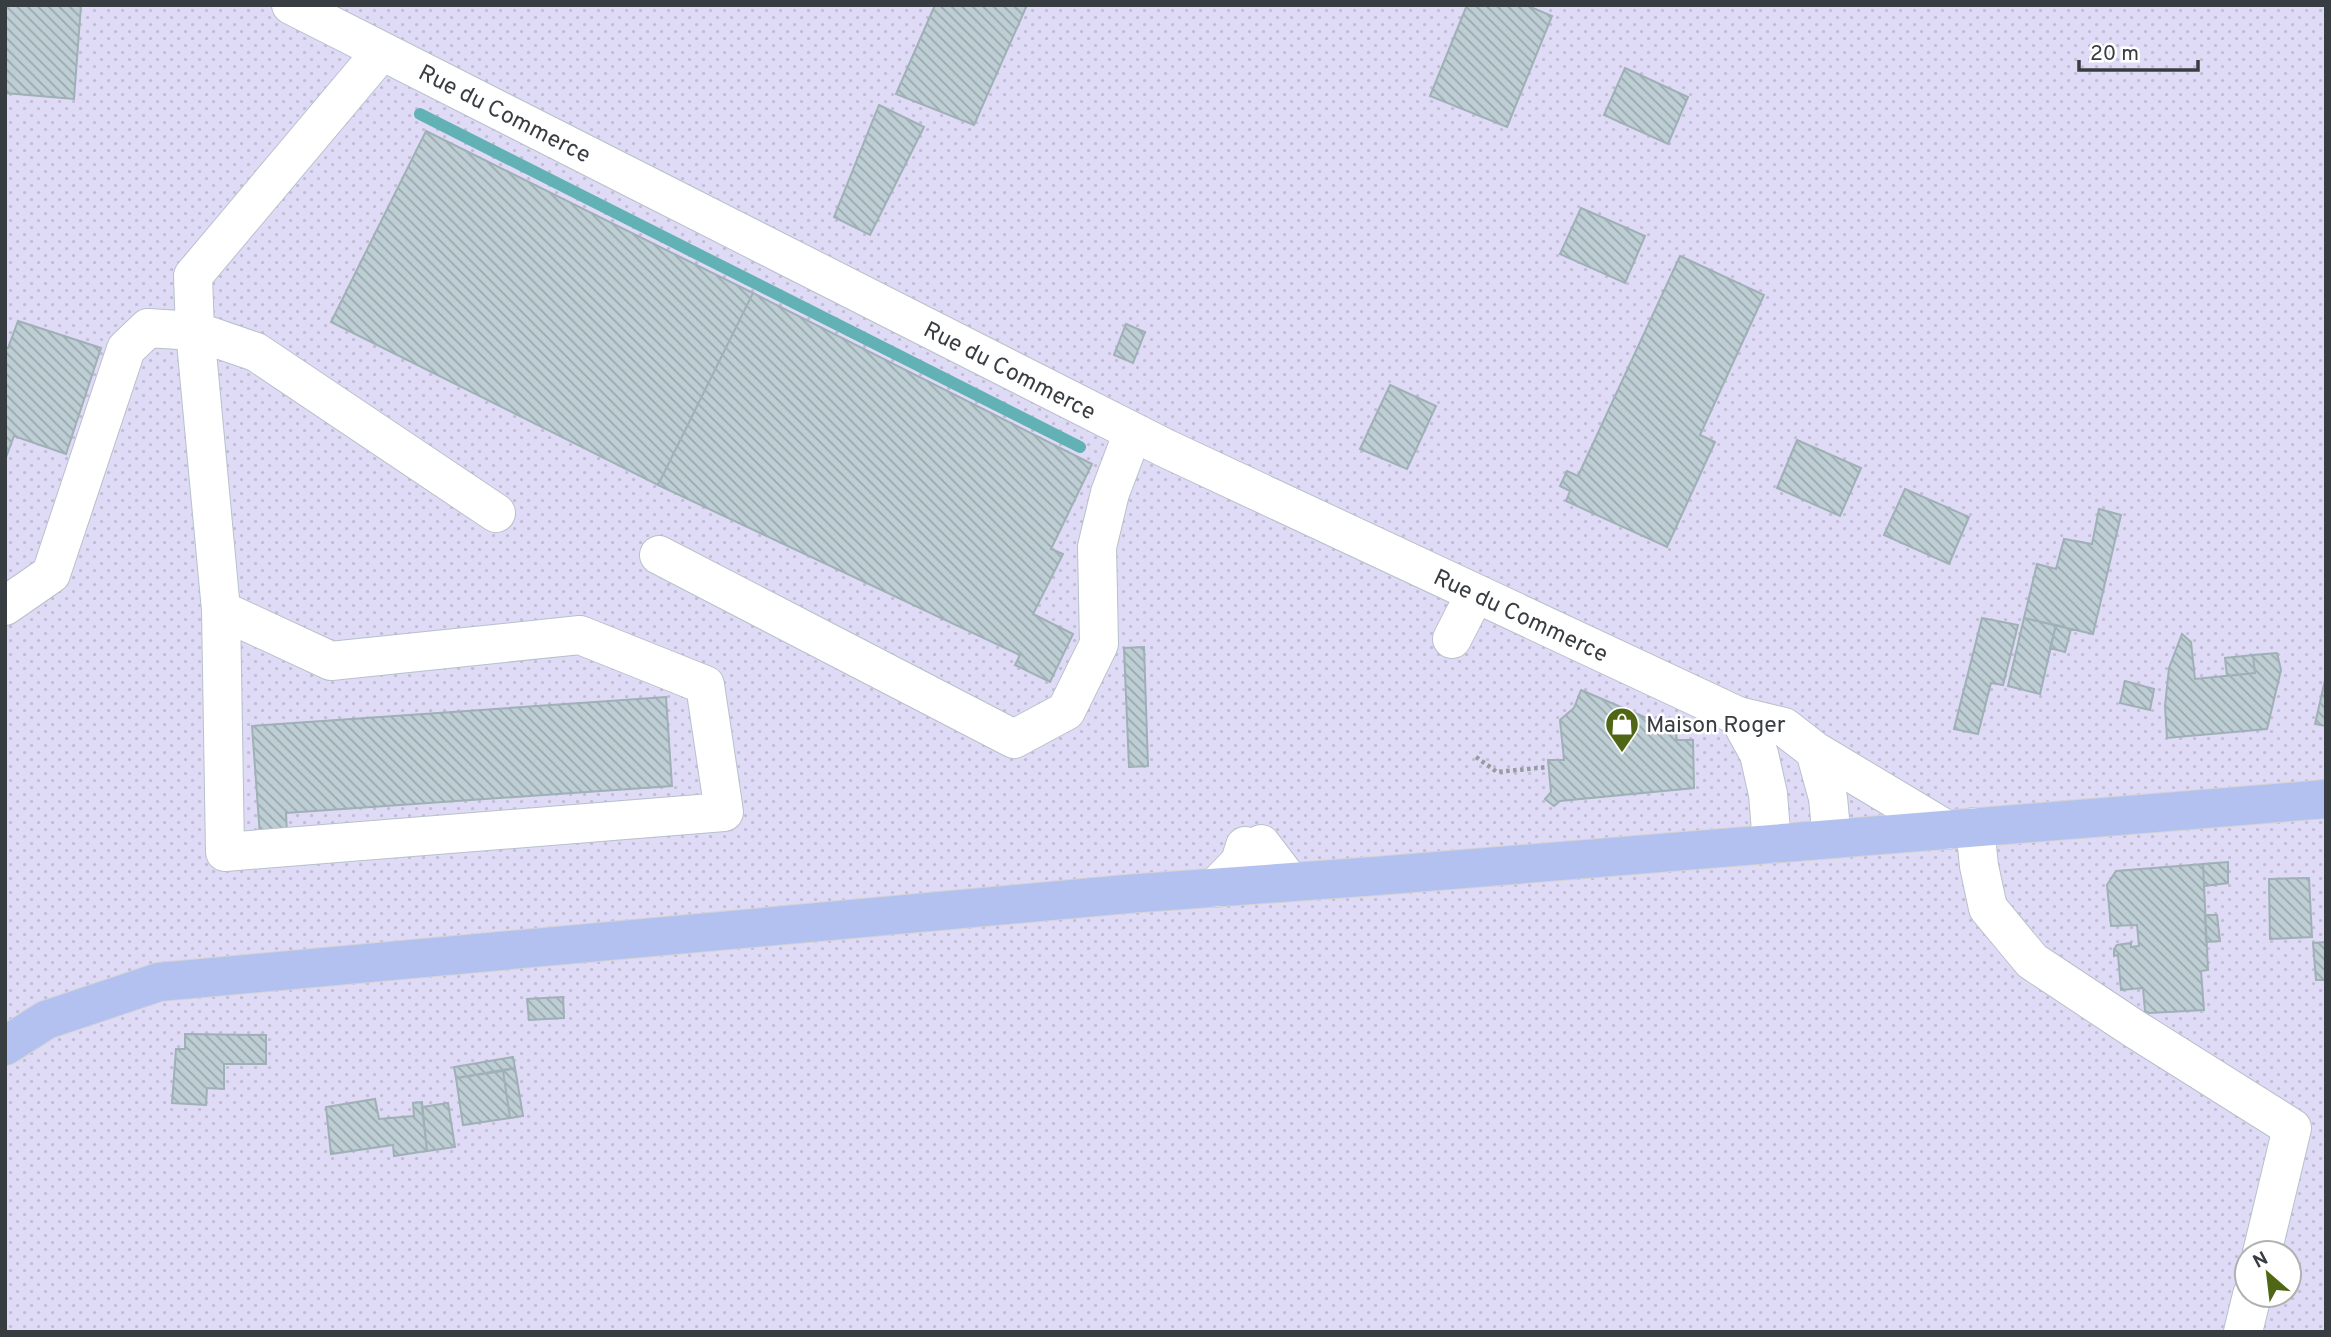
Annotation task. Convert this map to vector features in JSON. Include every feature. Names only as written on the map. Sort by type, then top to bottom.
[{"type":"main road","points":[[5,1045],[46,1020],[159,982],[1113,895],[2326,799]]},
{"type":"street","name":"Rue du Commerce","points":[[292,5],[1133,432],[1738,716],[1784,726],[1815,751],[1961,828]]},
{"type":"street","points":[[221,610],[331,661],[580,635],[705,685],[724,812],[225,852],[221,610],[192,276],[382,51]]},
{"type":"street","points":[[5,606],[51,574],[126,349],[148,328],[195,331],[256,352],[496,513]]},
{"type":"street","points":[[659,555],[1014,739],[1066,711],[1099,645],[1097,547],[1110,493],[1133,432]]},
{"type":"street","points":[[1462,642],[1484,598]]},
{"type":"street","points":[[1738,716],[1759,754],[1769,794],[1773,844]]},
{"type":"street","points":[[1815,751],[1828,799],[1832,839]]},
{"type":"street","points":[[1961,828],[1979,866],[1988,908],[2032,961],[2292,1128],[2265,1239]]},
{"type":"street","points":[[1215,887],[1253,846],[1290,882]]},
{"type":"street","points":[[2243,1332],[2249,1309]]},
{"type":"path","points":[[1476,757],[1497,772],[1548,767]]},
{"type":"shaded area","points":[[5,5],[2326,5],[2326,1332],[5,1332]]},
{"type":"building","points":[[5,5],[81,5],[74,99],[5,93]]},
{"type":"building","points":[[935,5],[1027,5],[974,125],[896,94]]},
{"type":"building","points":[[1467,5],[1526,5],[1552,16],[1507,127],[1430,96]]},
{"type":"building","points":[[1625,68],[1688,97],[1668,144],[1604,115]]},
{"type":"building","points":[[879,105],[924,127],[870,235],[834,217]]},
{"type":"building","points":[[426,131],[753,293],[658,485],[331,322]]},
{"type":"building","points":[[1581,208],[1645,236],[1625,283],[1560,254]]},
{"type":"building","points":[[1680,256],[1764,295],[1700,435],[1715,442],[1667,547],[1566,501],[1570,491],[1560,486],[1567,471],[1578,476]]},
{"type":"building","points":[[753,293],[1092,464],[1051,549],[1063,554],[1033,614],[1073,634],[1050,682],[1015,665],[1020,655],[658,485]]},
{"type":"building","points":[[18,321],[101,348],[66,454],[14,436],[5,460],[5,348],[8,348]]},
{"type":"building","points":[[1126,324],[1145,332],[1133,363],[1114,355]]},
{"type":"building","points":[[1390,385],[1436,406],[1407,469],[1360,449]]},
{"type":"building","points":[[1797,440],[1861,468],[1840,516],[1777,488]]},
{"type":"building","points":[[1905,489],[1969,517],[1949,564],[1884,535]]},
{"type":"building","points":[[2099,509],[2121,515],[2093,634],[2024,618],[2037,564],[2056,569],[2064,539],[2092,544]]},
{"type":"building","points":[[1982,618],[2018,625],[2003,685],[1991,683],[1978,734],[1954,729]]},
{"type":"building","points":[[2024,618],[2056,625],[2040,694],[2008,686]]},
{"type":"building","points":[[2056,625],[2071,629],[2065,652],[2050,648]]},
{"type":"building","points":[[2182,634],[2191,642],[2195,679],[2255,673],[2253,655],[2277,653],[2281,670],[2267,729],[2167,738],[2165,706],[2169,668]]},
{"type":"building","points":[[1144,647],[1148,766],[1129,767],[1124,648]]},
{"type":"building","points":[[2253,655],[2255,673],[2227,676],[2225,658]]},
{"type":"building","points":[[2326,676],[2326,726],[2315,724]]},
{"type":"building","points":[[2125,681],[2154,689],[2150,710],[2120,703]]},
{"type":"building","points":[[1581,690],[1677,731],[1676,740],[1693,740],[1694,788],[1560,801],[1554,806],[1545,799],[1551,792],[1548,760],[1564,760],[1560,720],[1574,708]]},
{"type":"building","points":[[666,697],[672,786],[286,813],[287,834],[260,836],[252,726]]},
{"type":"building","points":[[2228,862],[2228,883],[2204,886],[2203,864]]},
{"type":"building","points":[[2203,864],[2208,970],[2201,971],[2204,1010],[2149,1013],[2145,1011],[2143,988],[2121,990],[2118,955],[2114,956],[2114,949],[2117,945],[2131,943],[2131,947],[2139,946],[2137,925],[2111,926],[2107,885],[2116,871]]},
{"type":"building","points":[[2309,878],[2312,937],[2270,939],[2269,879]]},
{"type":"building","points":[[2205,915],[2217,915],[2220,941],[2206,942]]},
{"type":"building","points":[[2326,942],[2326,980],[2316,980],[2313,943]]},
{"type":"building","points":[[563,997],[564,1018],[529,1020],[527,999]]},
{"type":"building","points":[[185,1034],[266,1035],[266,1064],[224,1064],[224,1089],[207,1088],[206,1105],[172,1103],[176,1049],[185,1049]]},
{"type":"building","points":[[513,1057],[515,1068],[456,1078],[454,1067]]},
{"type":"building","points":[[515,1068],[523,1116],[510,1118],[503,1071]]},
{"type":"building","points":[[503,1071],[510,1118],[463,1125],[456,1078]]},
{"type":"building","points":[[375,1099],[379,1119],[414,1116],[413,1103],[422,1102],[427,1151],[394,1156],[393,1145],[331,1154],[326,1107]]},
{"type":"building","points":[[448,1103],[455,1147],[427,1151],[422,1107]]},
{"type":"waterway","points":[[420,114],[1080,447]]},
{"type":"place","name":"Maison Roger","points":[[1622,754]]}]
